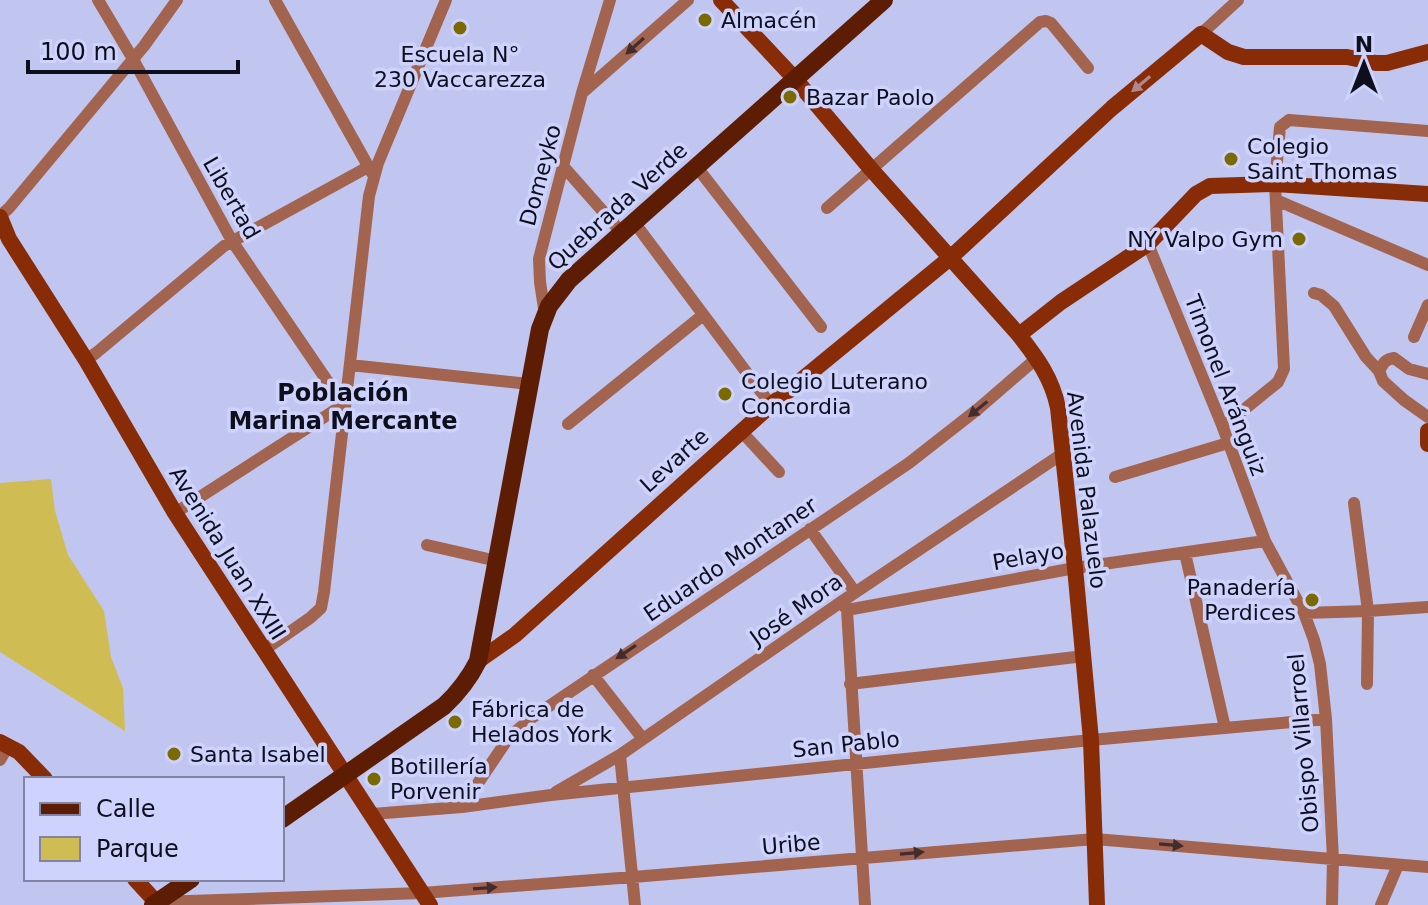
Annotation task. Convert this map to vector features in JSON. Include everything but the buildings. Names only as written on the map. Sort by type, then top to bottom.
[{"type":"main road","name":"Quebrada Verde","points":[[478,661],[540,329],[561,288],[884,0]]},
{"type":"main road","name":"Levarte","points":[[284,818],[444,706],[459,692],[478,661]]},
{"type":"main road","points":[[156,904],[188,881]]},
{"type":"street","name":"Libertad","points":[[98,0],[232,241],[344,406]]},
{"type":"street","points":[[0,217],[133,59],[177,0]]},
{"type":"street","points":[[275,0],[371,171]]},
{"type":"street","points":[[264,650],[321,608],[371,171],[446,0]]},
{"type":"street","name":"Domeyko","points":[[545,315],[539,259],[582,93],[610,0]]},
{"type":"street","points":[[582,93],[688,0]]},
{"type":"street","name":"Avenida Palazuelo","points":[[721,0],[795,79],[1019,335],[1045,369],[1055,395],[1084,656],[1091,740],[1097,905]]},
{"type":"street","name":"Levarte","points":[[478,661],[515,635],[771,405],[950,258],[1112,108],[1238,0]]},
{"type":"street","points":[[827,208],[1040,22],[1051,23],[1088,68]]},
{"type":"street","points":[[1201,34],[1228,52],[1244,57],[1347,57],[1387,63],[1428,52]]},
{"type":"street","points":[[1230,421],[1278,382],[1284,369],[1276,192],[1280,127],[1289,120],[1428,131]]},
{"type":"street","points":[[563,166],[628,227],[703,315],[771,405]]},
{"type":"street","points":[[696,166],[821,327]]},
{"type":"street","points":[[86,360],[232,241],[371,171]]},
{"type":"street","points":[[1019,335],[1061,302],[1148,244],[1196,194],[1210,186],[1276,192],[1428,194]]},
{"type":"street","points":[[1276,192],[1428,265]]},
{"type":"street","name":"Avenida Juan XXIII","points":[[0,217],[4,235],[86,360],[175,513],[426,899]]},
{"type":"street","name":"Timonel Aránguiz","points":[[1148,244],[1222,425],[1265,541]]},
{"type":"street","points":[[1314,293],[1334,306],[1383,381],[1428,417]]},
{"type":"street","points":[[1414,337],[1428,305]]},
{"type":"street","points":[[568,424],[703,315]]},
{"type":"street","name":"Eduardo Montaner","points":[[462,807],[509,737],[533,717],[909,463],[1037,358]]},
{"type":"street","points":[[1379,371],[1388,358],[1394,358],[1409,369],[1428,374]]},
{"type":"street","points":[[350,365],[529,384]]},
{"type":"street","points":[[175,513],[344,406]]},
{"type":"street","points":[[741,431],[779,472]]},
{"type":"street","points":[[1428,431],[1428,444]]},
{"type":"street","points":[[1115,477],[1228,443]]},
{"type":"street","name":"José Mora","points":[[551,795],[620,755],[844,606],[855,592],[1062,454]]},
{"type":"street","points":[[1354,503],[1368,611],[1367,684]]},
{"type":"street","points":[[810,529],[855,592]]},
{"type":"street","name":"Pelayo","points":[[844,606],[1265,541]]},
{"type":"street","name":"Obispo Villarroel","points":[[1265,541],[1304,613],[1320,664],[1333,859],[1332,905]]},
{"type":"street","points":[[427,545],[497,561]]},
{"type":"street","points":[[1185,553],[1225,728]]},
{"type":"street","points":[[844,606],[865,905]]},
{"type":"street","points":[[1304,613],[1428,607]]},
{"type":"street","points":[[850,684],[1084,656]]},
{"type":"street","points":[[593,675],[643,739]]},
{"type":"street","name":"San Pablo","points":[[372,814],[462,807],[856,763],[1326,719]]},
{"type":"street","points":[[3,749],[29,760],[43,777]]},
{"type":"street","points":[[620,755],[635,905]]},
{"type":"street","name":"Uribe","points":[[156,904],[426,899],[633,877],[1095,839],[1428,867]]},
{"type":"street","points":[[1381,905],[1398,865]]},
{"type":"street","points":[[137,881],[156,904]]},
{"type":"green space","points":[[51,479],[55,511],[68,555],[104,611],[111,657],[123,688],[125,731],[0,652],[0,483]]},
{"type":"place","name":"Almacén","points":[[705,20]]},
{"type":"place","name":"Escuela N° 230 Vaccarezza","points":[[460,28]]},
{"type":"place","name":"Bazar Paolo","points":[[790,97]]},
{"type":"place","name":"Colegio Saint Thomas","points":[[1231,159]]},
{"type":"place","name":"NY Valpo Gym","points":[[1299,239]]},
{"type":"place","name":"Colegio Luterano Concordia","points":[[725,394]]},
{"type":"place","name":"Panadería Perdices","points":[[1312,600]]},
{"type":"place","name":"Fábrica de Helados York","points":[[455,722]]},
{"type":"place","name":"Santa Isabel","points":[[174,754]]},
{"type":"place","name":"Botillería Porvenir","points":[[374,779]]},
{"type":"district","name":"Población Marina Mercante","points":[[343,407]]}]
